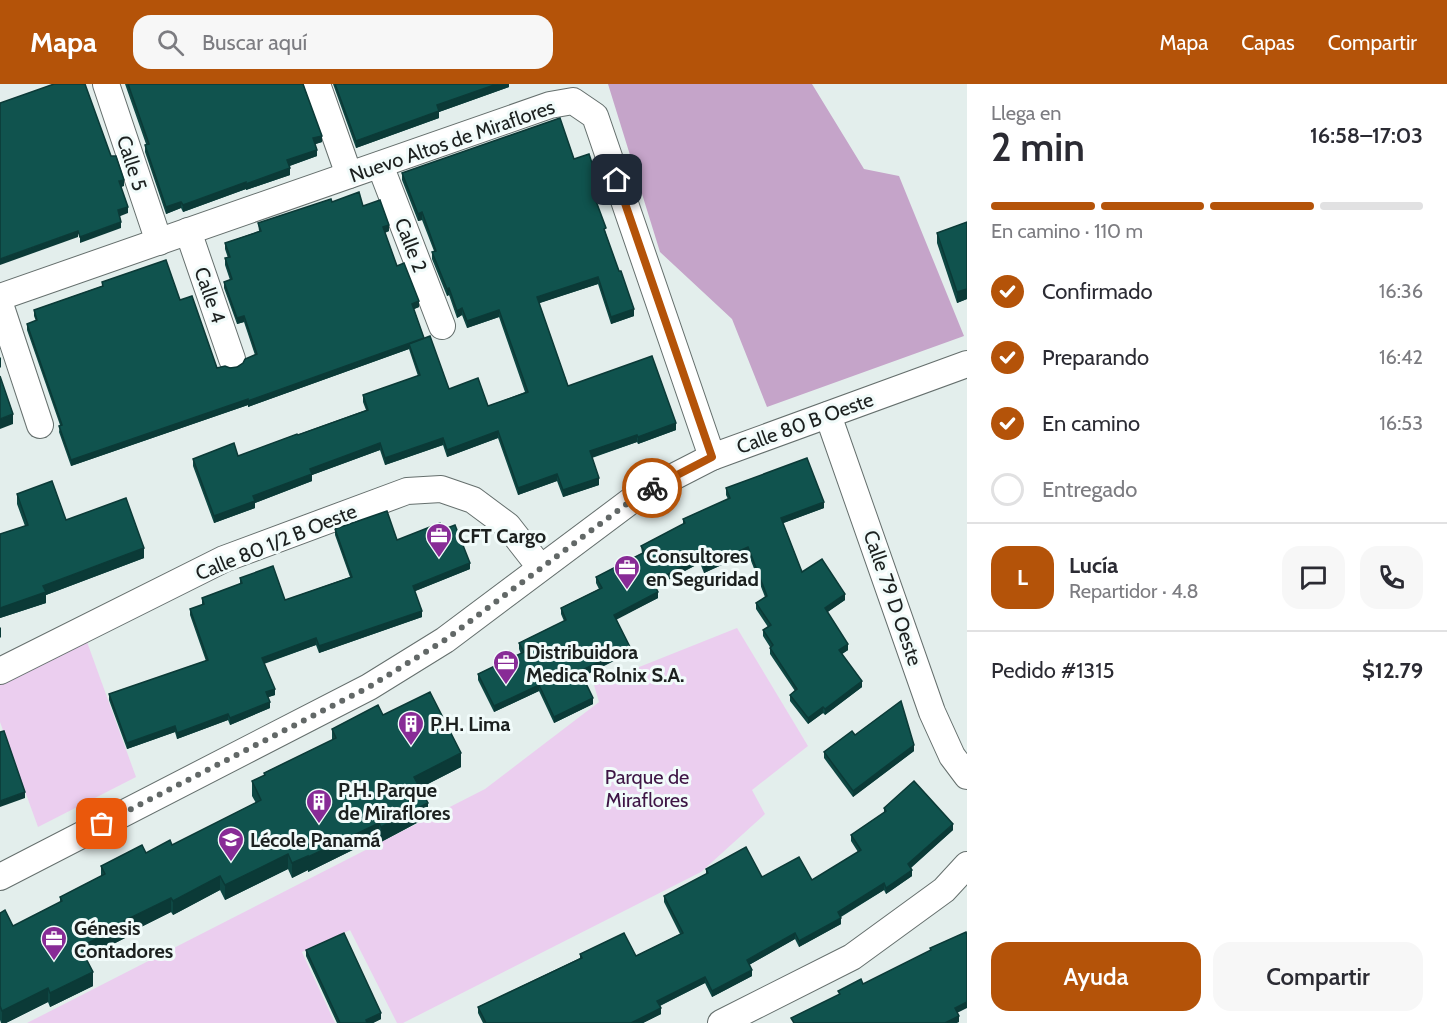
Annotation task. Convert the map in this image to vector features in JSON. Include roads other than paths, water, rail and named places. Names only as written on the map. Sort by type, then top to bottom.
[{"type":"street","name":"Calle 5","points":[[106,84],[159,242]]},
{"type":"street","points":[[317,84],[349,175]]},
{"type":"street","name":"Nuevo Altos de Miraflores","points":[[0,297],[380,165],[546,94],[573,101],[595,116],[712,457]]},
{"type":"street","name":"Calle 2","points":[[380,165],[442,326]]},
{"type":"street","name":"Calle 4","points":[[188,231],[232,359]]},
{"type":"street","points":[[0,304],[40,425]]},
{"type":"street","name":"Calle 80 B Oeste","points":[[0,877],[369,687],[445,640],[640,494],[712,457],[967,364]]},
{"type":"street","name":"Calle 79 D Oeste","points":[[828,415],[932,712],[952,756],[967,776]]},
{"type":"street","name":"Calle 80 1/2 B Oeste","points":[[0,671],[224,559],[407,491],[441,489],[473,500],[508,526],[540,567]]},
{"type":"street","points":[[721,1023],[852,957],[944,890],[967,865]]},
{"type":"place","name":"CFT Cargo","points":[[439,559]]},
{"type":"place","name":"Consultores en Seguridad","points":[[627,591]]},
{"type":"place","name":"Distribuidora Medica Rolnix S.A.","points":[[506,686]]},
{"type":"place","name":"P.H. Lima","points":[[411,747]]},
{"type":"place","name":"P.H. Parque de Miraflores","points":[[319,825]]},
{"type":"place","name":"Lécole Panamá","points":[[231,863]]},
{"type":"place","name":"Génesis Contadores","points":[[54,962]]},
{"type":"park label","name":"Parque de Miraflores","points":[[647,788]]}]
